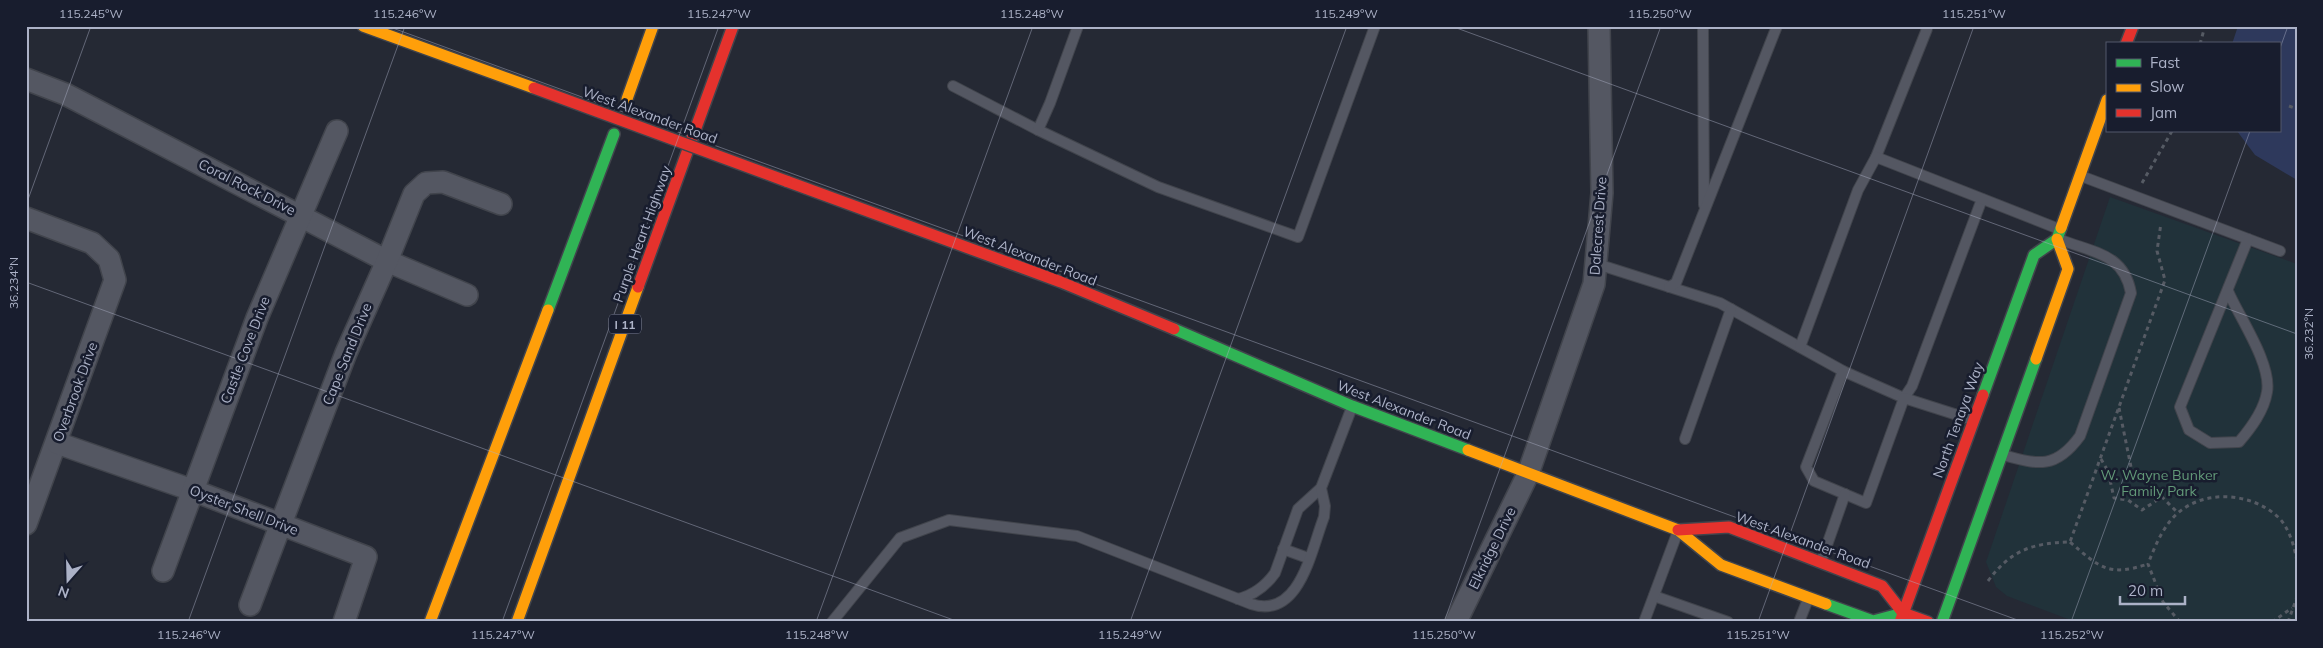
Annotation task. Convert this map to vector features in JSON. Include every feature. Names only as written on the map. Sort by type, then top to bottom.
[{"type":"main road","name":"West Alexander Road","points":[[363,26],[1061,282],[1352,406],[1678,530],[1721,565],[1873,621],[1902,617],[1882,586],[1821,562],[1729,527],[1678,530]]},
{"type":"main road","points":[[627,99],[653,26]]},
{"type":"main road","name":"Purple Heart Highway","points":[[517,622],[733,26]]},
{"type":"main road","points":[[2127,42],[2133,26]]},
{"type":"main road","points":[[1942,622],[2068,269],[2059,234],[2106,103]]},
{"type":"main road","points":[[430,622],[614,134]]},
{"type":"main road","name":"North Tenaya Way","points":[[1902,617],[2034,255],[2059,234]]},
{"type":"main road","points":[[1902,617],[1928,622]]},
{"type":"street","name":"Dalecrest Drive","points":[[1528,474],[1594,284],[1602,193],[1599,26]]},
{"type":"street","name":"Coral Rock Drive","points":[[26,79],[65,94],[300,214],[387,261],[467,295]]},
{"type":"street","name":"Castle Cove Drive","points":[[162,571],[257,318],[337,131]]},
{"type":"street","name":"Cape Sand Drive","points":[[250,605],[346,353],[387,261],[414,194],[426,183],[443,182],[501,204]]},
{"type":"street","name":"Overbrook Drive","points":[[26,218],[92,243],[109,259],[115,280],[26,524]]},
{"type":"street","name":"Oyster Shell Drive","points":[[57,442],[281,523],[366,557],[344,622]]},
{"type":"street","name":"Elkridge Drive","points":[[1456,622],[1528,474]]},
{"type":"lane","points":[[1038,130],[1050,103],[1078,26]]},
{"type":"lane","points":[[954,86],[1038,130],[1158,187],[1298,237],[1375,26]]},
{"type":"lane","points":[[1703,26],[1704,212]]},
{"type":"lane","points":[[1669,287],[1676,283],[1777,26]]},
{"type":"lane","points":[[1800,347],[1858,190],[1876,157],[1926,29],[1925,26]]},
{"type":"lane","points":[[1876,157],[1982,199],[2059,234],[2108,258],[2122,267],[2128,276],[2131,293],[2080,436],[2070,450],[2056,461],[2033,463],[2002,454]]},
{"type":"lane","points":[[2080,176],[2280,251]]},
{"type":"lane","points":[[1843,372],[1806,467],[1814,481],[1866,503],[1904,398],[1912,386],[1982,199]]},
{"type":"lane","points":[[2228,291],[2264,366],[2268,391],[2257,420],[2239,442],[2210,443],[2188,430],[2180,407],[2248,239]]},
{"type":"lane","points":[[1597,264],[1720,303],[1843,372],[1904,398],[1974,420]]},
{"type":"lane","points":[[1685,439],[1731,309]]},
{"type":"lane","points":[[1238,598],[1255,593],[1275,573],[1298,509],[1321,488],[1352,406]]},
{"type":"lane","points":[[832,622],[900,538],[949,520],[1077,536],[1260,607],[1279,604],[1295,592],[1324,517],[1325,506],[1321,488]]},
{"type":"lane","points":[[1821,562],[1845,494]]},
{"type":"lane","points":[[1644,622],[1678,530]]},
{"type":"lane","points":[[1283,549],[1308,558]]},
{"type":"lane","points":[[1654,596],[1728,622]]},
{"type":"lane","points":[[1799,622],[1809,598]]},
{"type":"path","points":[[2201,42],[2206,26]]},
{"type":"path","points":[[2288,106],[2297,109]]},
{"type":"path","points":[[2119,408],[2131,467]]},
{"type":"path","points":[[2100,458],[2108,471],[2114,498],[2128,500],[2142,510],[2162,497],[2178,513]]},
{"type":"path","points":[[2180,622],[2163,602],[2148,564],[2160,537],[2178,513],[2194,503],[2227,496],[2246,499],[2261,506],[2279,518],[2295,550],[2297,562]]},
{"type":"path","points":[[2070,542],[2101,567],[2117,571],[2130,570],[2148,564]]},
{"type":"path","points":[[2288,622],[2297,597]]},
{"type":"path","points":[[2272,622],[2293,607]]},
{"type":"green space","name":"W. Wayne Bunker Family Park","points":[[2110,197],[2297,264],[2297,622],[2076,622],[2007,596],[1996,587],[1986,562]]},
{"type":"water","points":[[2238,26],[2297,26],[2297,180],[2255,155],[2238,132],[2280,132],[2280,42],[2233,42]]},
{"type":"traffic: fast","points":[[548,310],[614,134]]},
{"type":"traffic: fast","points":[[1983,395],[2034,255],[2057,239],[2061,228]]},
{"type":"traffic: fast","points":[[1174,329],[1352,406],[1468,450]]},
{"type":"traffic: fast","points":[[1942,622],[2036,359]]},
{"type":"traffic: fast","points":[[1826,604],[1873,621],[1903,613]]},
{"type":"traffic: slow","points":[[363,26],[534,88]]},
{"type":"traffic: slow","points":[[627,99],[653,26]]},
{"type":"traffic: slow","points":[[2061,228],[2106,103]]},
{"type":"traffic: slow","points":[[2036,359],[2068,269],[2057,239]]},
{"type":"traffic: slow","points":[[517,622],[638,287]]},
{"type":"traffic: slow","points":[[430,622],[548,310]]},
{"type":"traffic: slow","points":[[1468,450],[1678,530],[1721,565],[1826,604]]},
{"type":"traffic: jam","points":[[638,287],[733,26]]},
{"type":"traffic: jam","points":[[2127,42],[2133,26]]},
{"type":"traffic: jam","points":[[534,88],[786,181]]},
{"type":"traffic: jam","points":[[786,181],[1061,282],[1174,329]]},
{"type":"traffic: jam","points":[[1900,622],[1983,395]]},
{"type":"traffic: jam","points":[[1678,530],[1729,527],[1882,586],[1903,613],[1928,622]]}]
